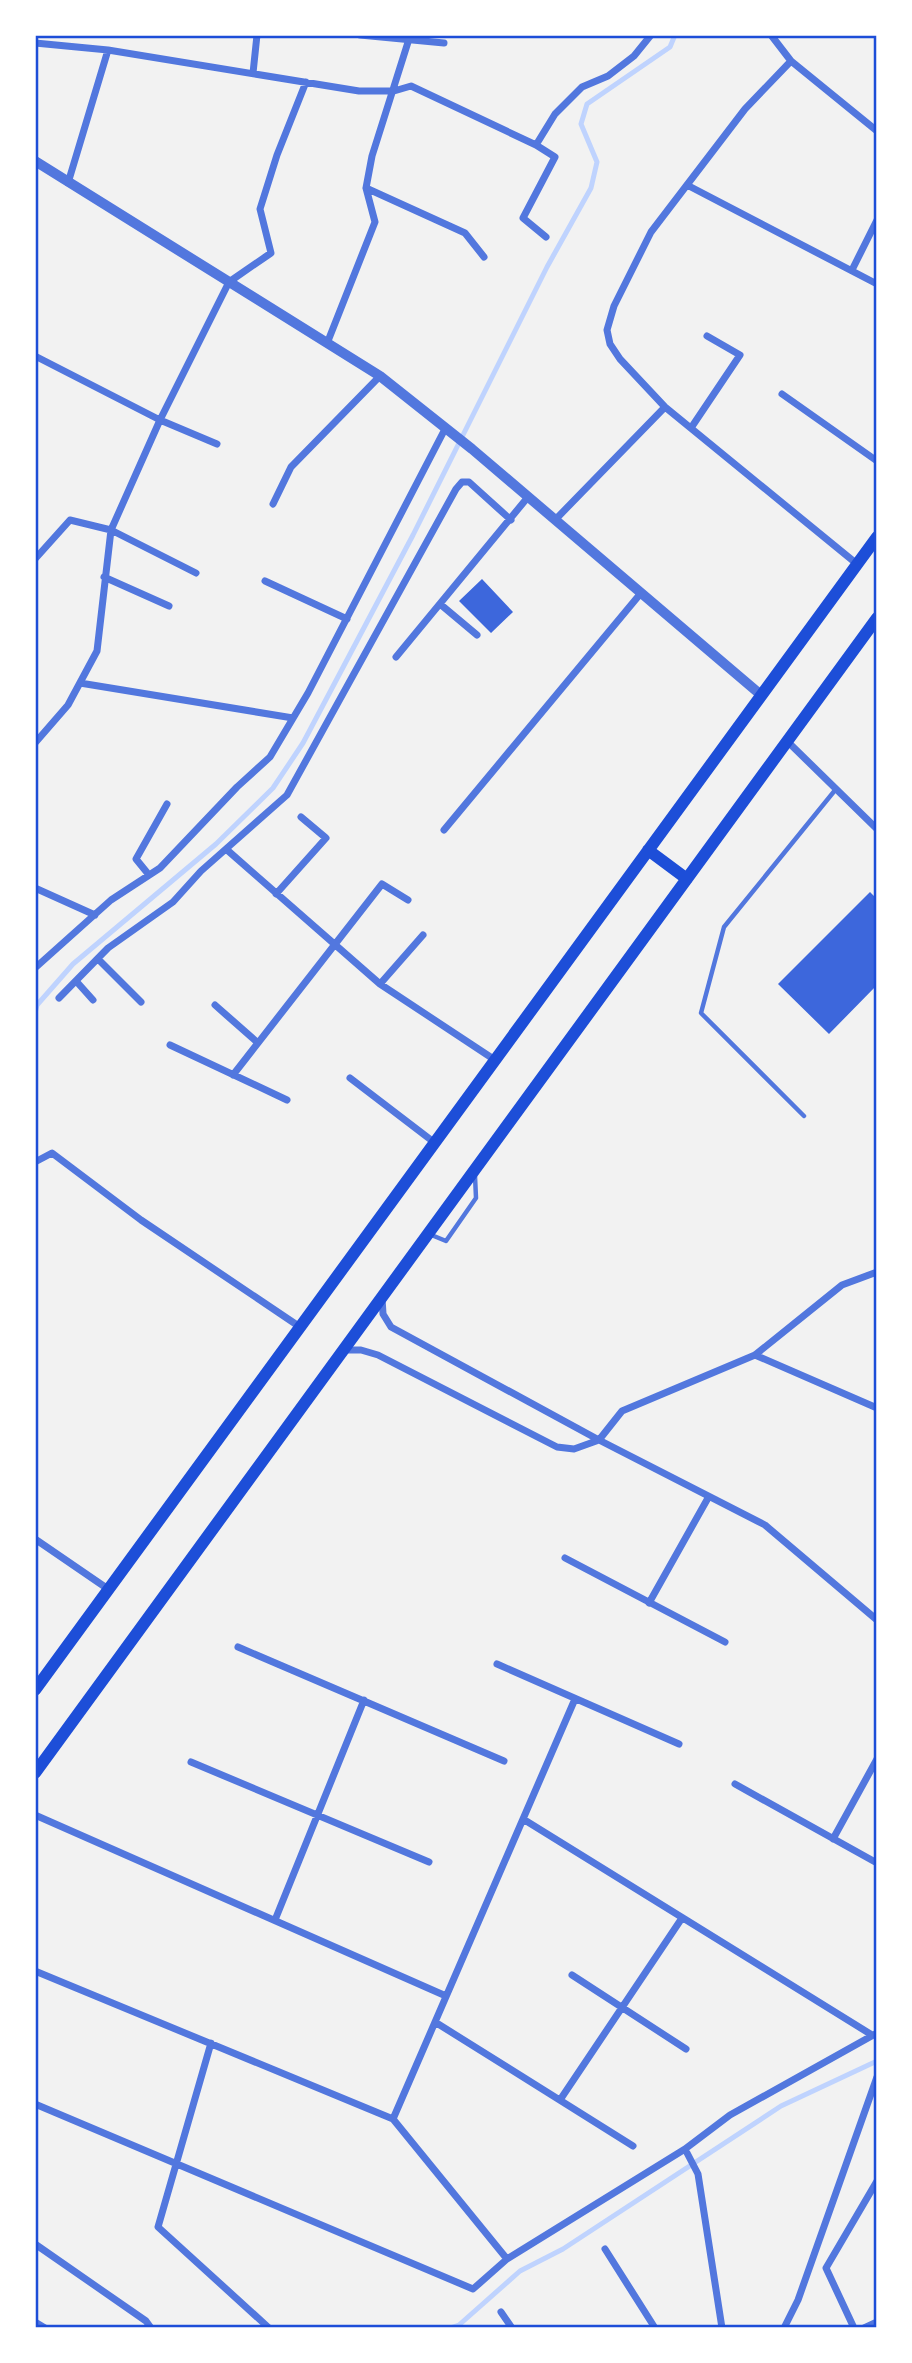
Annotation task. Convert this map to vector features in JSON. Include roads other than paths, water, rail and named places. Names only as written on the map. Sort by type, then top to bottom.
[{"type":"main road","points":[[35,1689],[877,537]]},
{"type":"main road","points":[[35,1773],[877,618]]},
{"type":"main road","points":[[648,850],[687,879]]},
{"type":"street","points":[[253,74],[257,35]]},
{"type":"street","points":[[360,35],[444,43]]},
{"type":"street","points":[[536,145],[555,114],[582,87],[608,76],[634,56],[651,35]]},
{"type":"street","points":[[771,35],[791,61],[877,131]]},
{"type":"street","points":[[328,341],[375,222],[366,188],[372,156],[409,39]]},
{"type":"street","points":[[35,43],[108,50],[359,91],[394,91],[411,86],[536,145],[555,157],[523,218],[545,237]]},
{"type":"street","points":[[68,183],[108,50]]},
{"type":"street","points":[[791,61],[745,109],[651,232],[614,306],[607,330],[610,344],[620,359],[665,407],[857,564]]},
{"type":"street","points":[[35,743],[68,705],[97,651],[111,530],[160,420],[229,282],[271,253],[260,209],[277,155],[306,82]]},
{"type":"street","points":[[35,161],[328,341],[380,376],[471,449],[761,695]]},
{"type":"street","points":[[687,185],[877,284]]},
{"type":"street","points":[[366,188],[465,233],[484,257]]},
{"type":"street","points":[[852,270],[877,220]]},
{"type":"street","points":[[691,428],[740,355],[707,336]]},
{"type":"street","points":[[35,356],[160,420],[217,444]]},
{"type":"street","points":[[273,504],[291,467],[380,376]]},
{"type":"street","points":[[782,394],[877,461]]},
{"type":"street","points":[[555,520],[665,407]]},
{"type":"street","points":[[35,968],[111,900],[160,868],[237,787],[270,757],[347,618],[445,429]]},
{"type":"street","points":[[59,998],[98,959],[173,902],[226,849],[287,795],[462,482],[469,482],[511,520]]},
{"type":"street","points":[[396,657],[528,497]]},
{"type":"street","points":[[35,559],[70,520],[111,530],[196,573]]},
{"type":"street","points":[[104,577],[169,606]]},
{"type":"street","points":[[265,581],[347,618]]},
{"type":"street","points":[[444,830],[641,593]]},
{"type":"street","points":[[440,604],[477,635]]},
{"type":"street","points":[[80,684],[293,718]]},
{"type":"street","points":[[787,741],[877,829]]},
{"type":"street","points":[[149,875],[136,859],[167,804]]},
{"type":"street","points":[[276,894],[326,838],[301,817]]},
{"type":"street","points":[[226,849],[332,946],[380,984],[495,1060]]},
{"type":"street","points":[[233,1074],[382,884],[408,900]]},
{"type":"street","points":[[35,888],[95,915]]},
{"type":"street","points":[[380,984],[423,935]]},
{"type":"street","points":[[98,959],[141,1002]]},
{"type":"street","points":[[76,981],[93,1000]]},
{"type":"street","points":[[215,1005],[258,1043]]},
{"type":"street","points":[[170,1045],[287,1100]]},
{"type":"street","points":[[350,1078],[435,1143]]},
{"type":"street","points":[[35,1162],[52,1153],[141,1220],[300,1327]]},
{"type":"street","points":[[344,1350],[362,1350],[378,1355],[557,1447],[574,1449],[599,1440],[622,1411],[755,1355],[813,1305],[842,1285],[877,1272]]},
{"type":"street","points":[[382,1298],[383,1314],[391,1327],[708,1498],[736,1508],[765,1525],[877,1620]]},
{"type":"street","points":[[755,1355],[877,1408]]},
{"type":"street","points":[[649,1603],[708,1498]]},
{"type":"street","points":[[35,1539],[108,1589]]},
{"type":"street","points":[[565,1558],[725,1642]]},
{"type":"street","points":[[238,1647],[503,1761]]},
{"type":"street","points":[[497,1664],[679,1744]]},
{"type":"street","points":[[393,2119],[575,1699]]},
{"type":"street","points":[[275,1920],[364,1700]]},
{"type":"street","points":[[833,1839],[877,1759]]},
{"type":"street","points":[[191,1762],[429,1862]]},
{"type":"street","points":[[735,1784],[877,1863]]},
{"type":"street","points":[[35,1815],[446,1996]]},
{"type":"street","points":[[35,2104],[178,2162],[473,2289],[507,2259],[685,2149],[730,2115],[875,2034],[523,1819]]},
{"type":"street","points":[[560,2100],[682,1917]]},
{"type":"street","points":[[35,1971],[393,2119],[507,2259]]},
{"type":"street","points":[[572,1975],[686,2049]]},
{"type":"street","points":[[435,2022],[633,2146]]},
{"type":"street","points":[[211,2043],[158,2227],[269,2328]]},
{"type":"street","points":[[784,2328],[803,2287],[877,2077]]},
{"type":"street","points":[[685,2149],[698,2175],[722,2328]]},
{"type":"street","points":[[854,2328],[826,2268],[877,2181]]},
{"type":"street","points":[[35,2244],[72,2267],[146,2321],[151,2328]]},
{"type":"street","points":[[604,2249],[655,2328]]},
{"type":"street","points":[[501,2312],[512,2328]]},
{"type":"street","points":[[35,2322],[45,2328]]},
{"type":"street","points":[[864,2328],[877,2322]]},
{"type":"lane","points":[[804,1116],[701,1013],[724,927],[836,789]]},
{"type":"lane","points":[[428,1234],[446,1241],[450,1236],[477,1198],[475,1169]]},
{"type":"waterway","points":[[35,1013],[37,1005],[73,964],[216,844],[273,788],[303,743],[413,535],[547,267],[591,188],[597,162],[581,124],[587,104],[670,47],[675,35]]},
{"type":"waterway","points":[[450,2328],[459,2325],[520,2271],[563,2249],[781,2106],[877,2061]]}]
